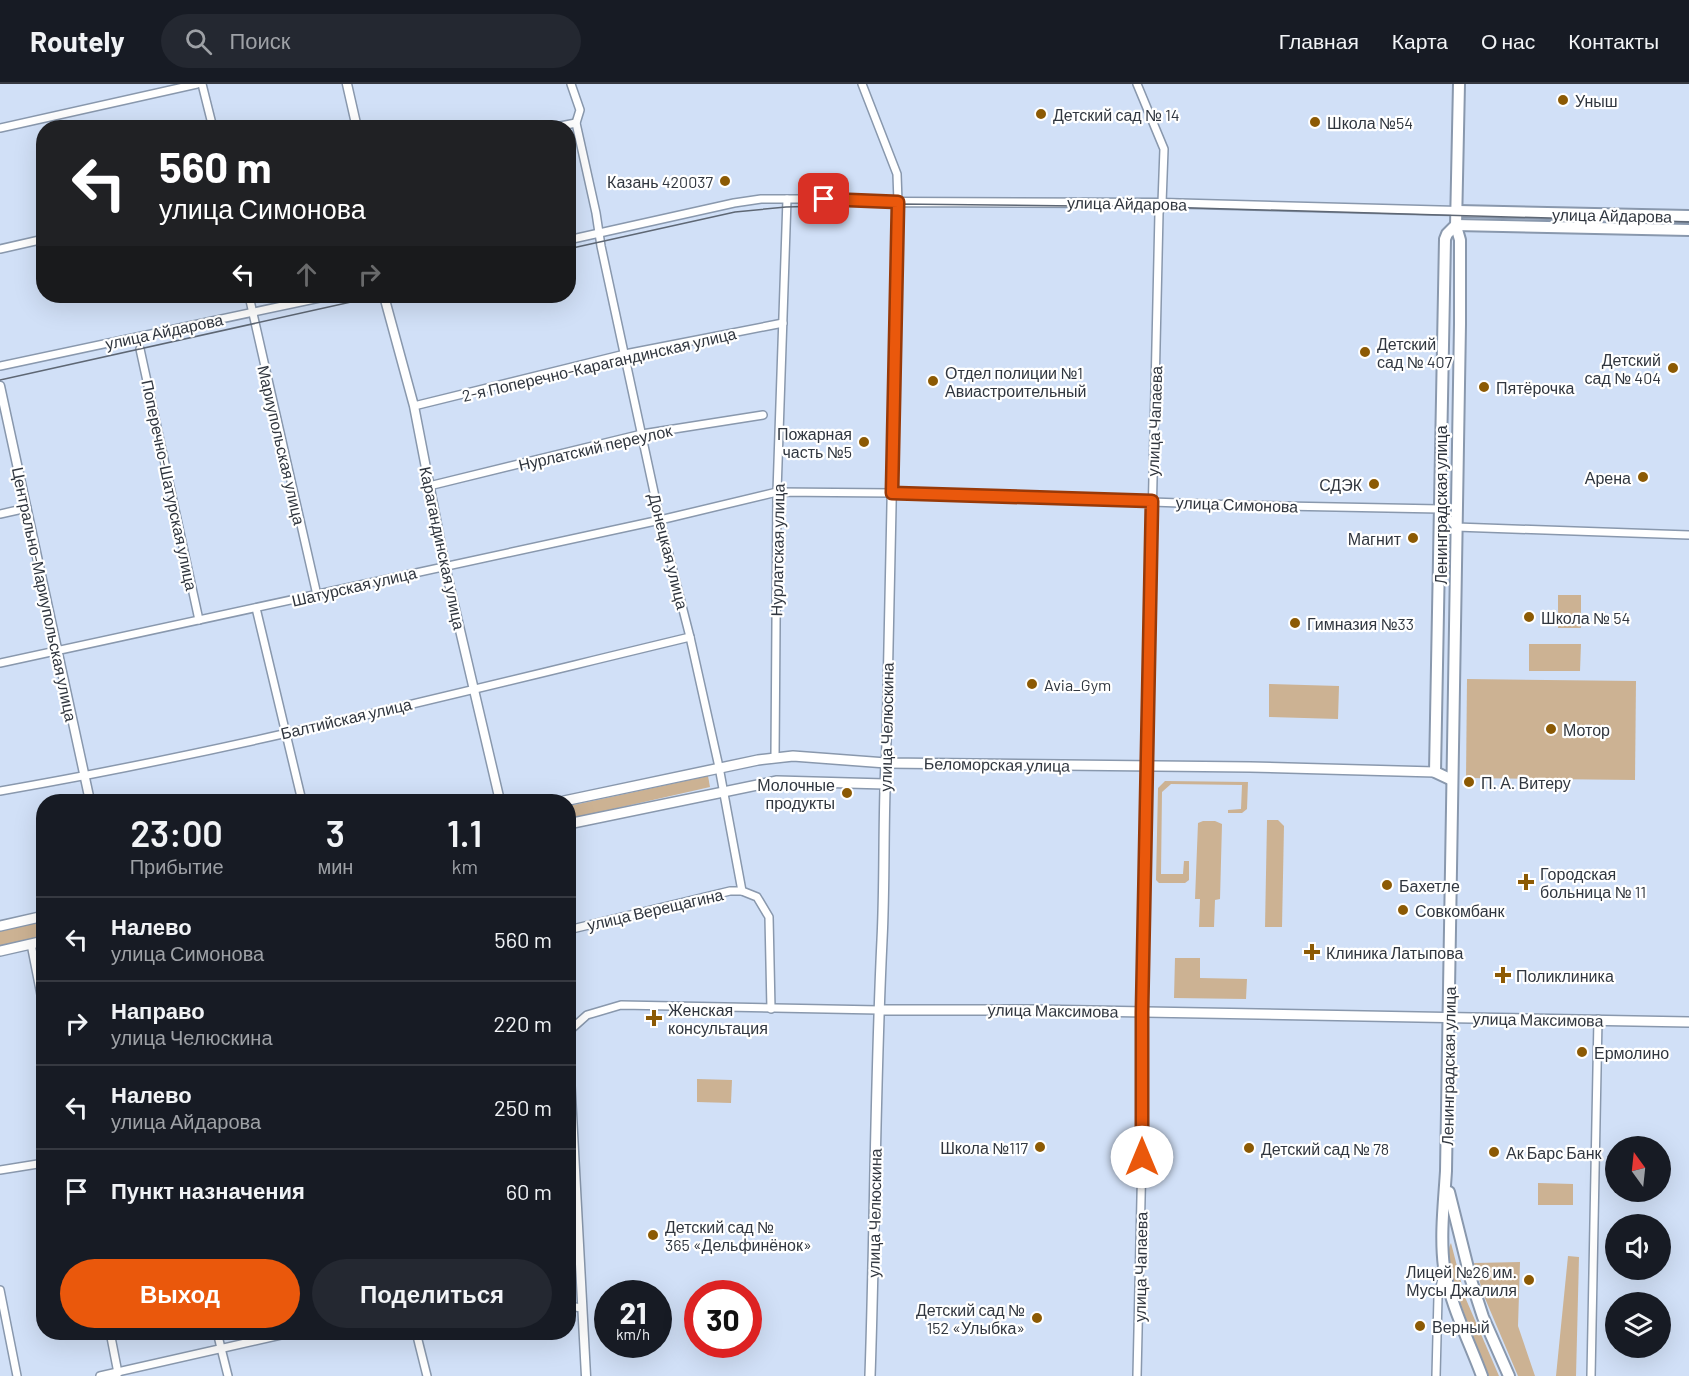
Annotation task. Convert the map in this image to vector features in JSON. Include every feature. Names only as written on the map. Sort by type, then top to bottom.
[{"type":"main road","name":"Ленинградская улица","points":[[1460,84],[1456,225],[1460,240],[1460,324],[1446,1171],[1442,1228],[1444,1268],[1482,1376]]},
{"type":"main road","name":"улица Айдарова","points":[[1458,211],[1689,216]]},
{"type":"main road","name":"Ленинградская улица","points":[[1435,772],[1445,239],[1456,225]]},
{"type":"main road","name":"улица Айдарова","points":[[1456,225],[1689,230]]},
{"type":"main road","name":"Беломорская улица","points":[[576,798],[775,757],[812,757],[886,763],[1435,772]]},
{"type":"main road","name":"улица Челюскина","points":[[870,1376],[886,763]]},
{"type":"main road","points":[[1435,772],[1452,780]]},
{"type":"main road","points":[[576,822],[777,781],[885,784]]},
{"type":"main road","points":[[0,926],[36,918]]},
{"type":"main road","points":[[0,951],[36,943]]},
{"type":"main road","name":"улица Максимова","points":[[879,1010],[967,1009],[1689,1022]]},
{"type":"main road","name":"Ленинградская улица","points":[[1446,1171],[1449,1193],[1470,1280],[1483,1317],[1509,1376]]},
{"type":"street","points":[[0,128],[197,84]]},
{"type":"street","points":[[202,84],[211,120]]},
{"type":"street","points":[[347,84],[355,120]]},
{"type":"street","name":"Донецкая улица","points":[[571,84],[580,110],[576,123],[599,233],[660,520],[690,637],[719,767],[742,891]]},
{"type":"street","name":"улица Челюскина","points":[[862,84],[897,174],[898,202],[886,763]]},
{"type":"street","name":"улица Чапаева","points":[[1137,84],[1164,149],[1162,203],[1159,213],[1152,501],[1137,1376]]},
{"type":"street","name":"улица Айдарова","points":[[576,238],[734,203],[787,199],[898,202],[1162,203],[1458,211]]},
{"type":"street","name":"Нурлатская улица","points":[[775,757],[777,492],[787,199]]},
{"type":"street","points":[[0,249],[36,241]]},
{"type":"street","name":"Мариупольская улица","points":[[250,303],[316,595]]},
{"type":"street","name":"улица Айдарова","points":[[0,366],[295,303]]},
{"type":"street","name":"Карагандинская улица","points":[[386,303],[414,406],[445,566],[498,794]]},
{"type":"street","name":"2-я Поперечно-Карагандинская улица","points":[[414,406],[625,354],[783,323]]},
{"type":"street","name":"Поперечно-Шатурская улица","points":[[140,349],[199,620]]},
{"type":"street","name":"Центрально-Мариупольская улица","points":[[0,386],[89,794]]},
{"type":"street","name":"Нурлатский переулок","points":[[429,486],[642,434],[763,415]]},
{"type":"street","name":"улица Симонова","points":[[777,492],[892,493],[1237,505],[1440,509]]},
{"type":"street","name":"Шатурская улица","points":[[0,663],[660,520],[777,492]]},
{"type":"street","points":[[0,514],[27,508]]},
{"type":"street","points":[[1440,509],[1456,526],[1689,535]]},
{"type":"street","points":[[256,608],[300,794]]},
{"type":"street","name":"Балтийская улица","points":[[0,791],[85,776],[286,732],[473,690],[690,637]]},
{"type":"street","name":"улица Верещагина","points":[[576,928],[730,891],[742,891]]},
{"type":"street","points":[[742,891],[757,897],[769,917],[771,1009]]},
{"type":"street","points":[[31,944],[36,969]]},
{"type":"street","name":"улица Максимова","points":[[576,1025],[587,1015],[621,1005],[640,1004],[879,1010]]},
{"type":"street","points":[[1591,1376],[1598,1019]]},
{"type":"street","points":[[0,1170],[36,1164]]},
{"type":"street","points":[[576,1222],[586,1376]]},
{"type":"street","name":"Ленинградская улица","points":[[1436,1376],[1438,1297],[1444,1268]]},
{"type":"street","points":[[0,1290],[17,1376]]},
{"type":"street","points":[[576,1307],[582,1308]]},
{"type":"street","points":[[112,1340],[118,1373]]},
{"type":"street","points":[[218,1340],[228,1376]]},
{"type":"street","points":[[100,1376],[257,1340]]},
{"type":"street","points":[[418,1340],[427,1376]]},
{"type":"shaded area","points":[[1558,595],[1581,595],[1581,628],[1558,628]]},
{"type":"shaded area","points":[[1529,644],[1581,644],[1580,671],[1529,671]]},
{"type":"shaded area","name":"Мотор","points":[[1467,679],[1636,681],[1635,780],[1466,778]]},
{"type":"shaded area","points":[[1269,684],[1339,686],[1338,719],[1269,717]]},
{"type":"shaded area","points":[[708,776],[710,787],[576,817],[576,804]]},
{"type":"shaded area","points":[[1165,781],[1248,782],[1247,809],[1242,813],[1228,813],[1228,810],[1241,809],[1242,785],[1171,784],[1162,792],[1161,874],[1183,874],[1184,861],[1189,861],[1189,880],[1185,883],[1159,883],[1156,880],[1158,788]]},
{"type":"shaded area","points":[[1267,820],[1278,820],[1284,826],[1282,927],[1265,927]]},
{"type":"shaded area","points":[[1215,821],[1222,824],[1220,899],[1215,900],[1214,927],[1199,927],[1200,899],[1195,899],[1198,823]]},
{"type":"shaded area","points":[[36,922],[36,938],[0,946],[0,930]]},
{"type":"shaded area","points":[[1175,958],[1200,958],[1200,978],[1247,979],[1246,999],[1174,998]]},
{"type":"shaded area","points":[[697,1079],[732,1080],[731,1103],[697,1102]]},
{"type":"shaded area","points":[[1538,1183],[1573,1184],[1573,1205],[1538,1205]]},
{"type":"shaded area","points":[[1451,1243],[1465,1297],[1499,1376],[1489,1376],[1462,1308],[1451,1268],[1449,1253]]},
{"type":"shaded area","points":[[1568,1256],[1579,1257],[1576,1376],[1556,1376]]},
{"type":"shaded area","points":[[1520,1262],[1518,1326],[1535,1376],[1518,1376],[1484,1296],[1474,1263]]},
{"type":"tram line","points":[[576,247],[735,212],[786,207],[898,204],[1160,207],[1689,222]]},
{"type":"tram line","points":[[0,380],[346,303]]},
{"type":"place","name":"Уныш","points":[[1563,100]]},
{"type":"place","name":"Детский сад № 14","points":[[1041,114]]},
{"type":"place","name":"Школа №54","points":[[1315,122]]},
{"type":"place","name":"Казань 420037","points":[[725,181]]},
{"type":"place","name":"Детский сад № 407","points":[[1365,352]]},
{"type":"place","name":"Детский сад № 404","points":[[1673,368]]},
{"type":"place","name":"Отдел полиции №1 Авиастроительный","points":[[933,381]]},
{"type":"place","name":"Пятёрочка","points":[[1484,387]]},
{"type":"place","name":"Пожарная часть №5","points":[[864,442]]},
{"type":"place","name":"Арена","points":[[1643,477]]},
{"type":"place","name":"СДЭК","points":[[1374,484]]},
{"type":"place","name":"Магнит","points":[[1413,538]]},
{"type":"place","name":"Школа № 54","points":[[1529,617]]},
{"type":"place","name":"Гимназия №33","points":[[1295,623]]},
{"type":"place","name":"Avia_Gym","points":[[1032,684]]},
{"type":"place","name":"Мотор","points":[[1551,729]]},
{"type":"place","name":"П. А. Витеру","points":[[1469,782]]},
{"type":"place","name":"Молочные продукты","points":[[847,793]]},
{"type":"place","name":"Городская больница № 11","points":[[1526,882]]},
{"type":"place","name":"Бахетле","points":[[1387,885]]},
{"type":"place","name":"Совкомбанк","points":[[1403,910]]},
{"type":"place","name":"Клиника Латыпова","points":[[1312,952]]},
{"type":"place","name":"Поликлиника","points":[[1503,975]]},
{"type":"place","name":"Женская консультация","points":[[654,1018]]},
{"type":"place","name":"Ермолино","points":[[1582,1052]]},
{"type":"place","name":"Школа №117","points":[[1040,1147]]},
{"type":"place","name":"Детский сад № 78","points":[[1249,1148]]},
{"type":"place","name":"Ак Барс Банк","points":[[1494,1152]]},
{"type":"place","name":"Детский сад № 365 «Дельфинёнок»","points":[[653,1235]]},
{"type":"place","name":"Лицей №26 им. Мусы Джалиля","points":[[1529,1280]]},
{"type":"place","name":"Детский сад № 152 «Улыбка»","points":[[1037,1318]]},
{"type":"place","name":"Верный","points":[[1420,1326]]},
{"type":"route","points":[[824,199],[898,202],[892,493],[1152,501],[1142,1012],[1142,1157]]}]
